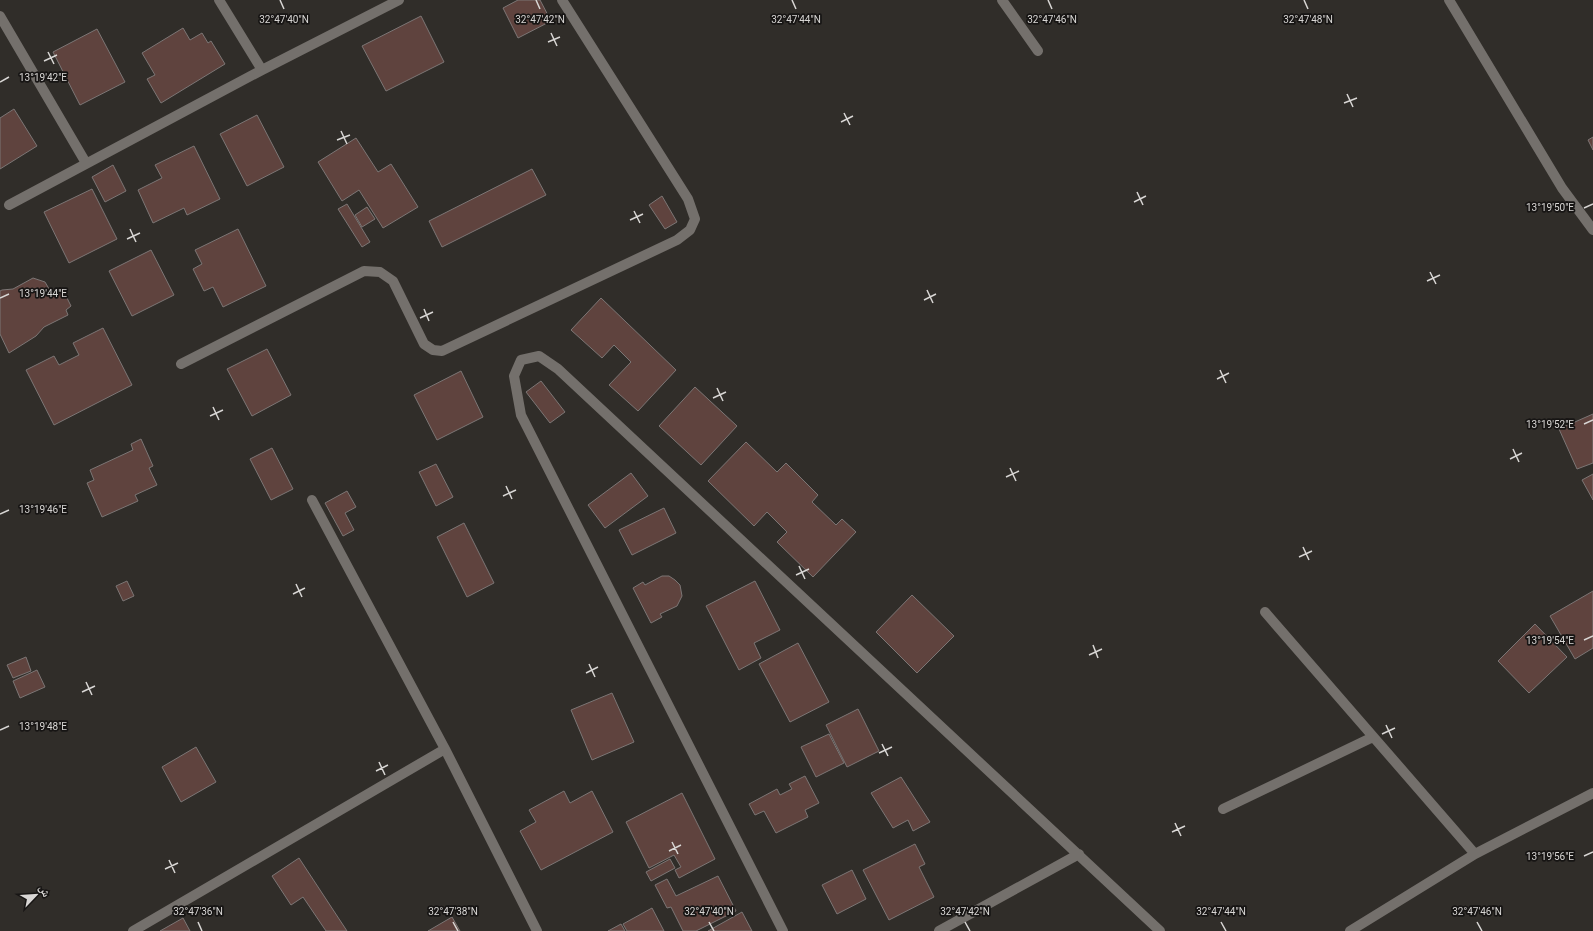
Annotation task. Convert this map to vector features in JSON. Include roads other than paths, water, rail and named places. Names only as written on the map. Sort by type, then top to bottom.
[{"type":"street","points":[[219,0],[262,70]]},
{"type":"street","points":[[9,205],[262,70],[399,0]]},
{"type":"street","points":[[181,364],[364,271],[380,272],[393,282],[424,344],[433,350],[442,351],[677,240],[690,230],[695,219],[688,199],[562,0]]},
{"type":"street","points":[[1002,0],[1038,51]]},
{"type":"street","points":[[1449,0],[1562,188],[1593,230]]},
{"type":"street","points":[[0,16],[86,163]]},
{"type":"street","points":[[783,931],[521,415],[514,376],[521,360],[539,356],[558,369],[1160,931]]},
{"type":"street","points":[[312,500],[445,749],[537,931]]},
{"type":"street","points":[[1265,612],[1475,854]]},
{"type":"street","points":[[1223,809],[1373,737]]},
{"type":"street","points":[[133,931],[445,749]]},
{"type":"street","points":[[1350,931],[1475,854],[1593,793]]},
{"type":"street","points":[[939,931],[1079,854]]}]
